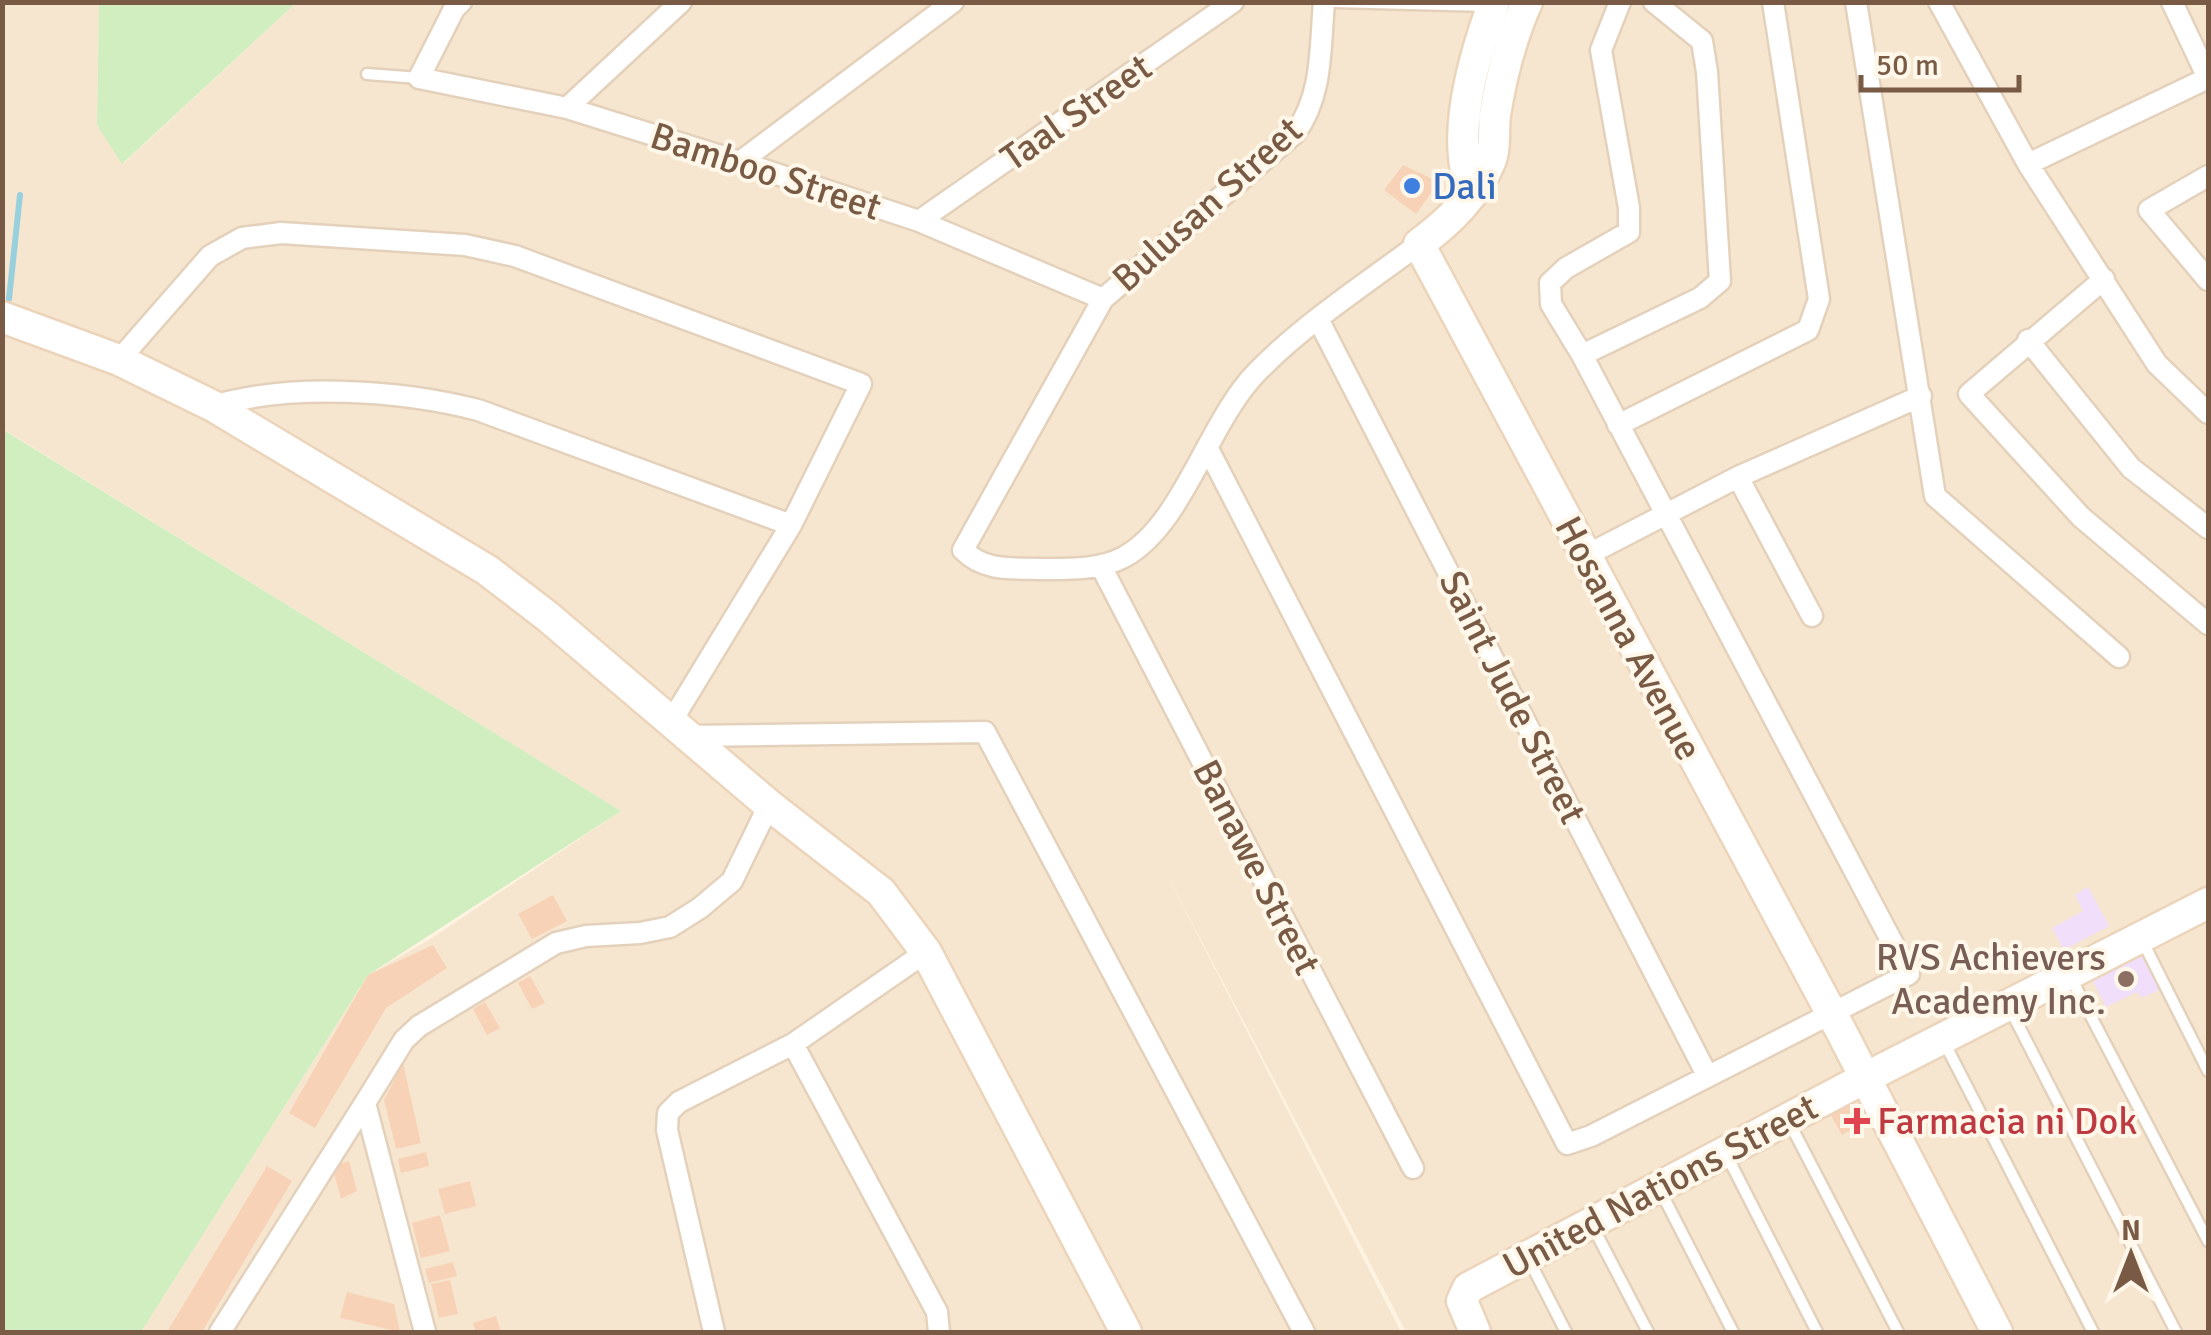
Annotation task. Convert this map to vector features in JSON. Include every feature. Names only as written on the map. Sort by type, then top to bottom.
[{"type":"street","points":[[419,78],[454,9],[462,2]]},
{"type":"street","points":[[567,108],[681,2]]},
{"type":"street","points":[[740,162],[929,10],[954,2]]},
{"type":"street","name":"Taal Street","points":[[919,221],[1234,2]]},
{"type":"street","name":"Bulusan Street","points":[[1101,566],[992,568],[976,562],[963,550],[1103,299],[1309,114],[1316,88],[1324,2]]},
{"type":"street","points":[[1101,566],[1143,544],[1161,524],[1228,409],[1254,374],[1318,319],[1439,229],[1471,195],[1492,158],[1505,68],[1528,2]]},
{"type":"street","points":[[1207,447],[1567,1144],[1708,1075],[1835,1022],[1909,974],[1582,354],[1551,304],[1550,283],[1566,268],[1628,232],[1629,208],[1601,50],[1620,2]]},
{"type":"street","points":[[1582,354],[1700,298],[1720,281],[1702,41],[1654,2]]},
{"type":"street","points":[[1618,425],[1808,330],[1819,300],[1773,2]]},
{"type":"street","points":[[1856,2],[1935,496],[2120,657]]},
{"type":"street","points":[[1940,2],[2028,164],[2157,364],[2208,413]]},
{"type":"street","points":[[2028,164],[2208,78],[2172,2]]},
{"type":"street","points":[[1471,195],[1464,155],[1466,112],[1493,4]]},
{"type":"street","name":"Bamboo Street","points":[[419,78],[567,108],[740,162],[919,221],[1103,299]]},
{"type":"street","points":[[2208,176],[2150,210],[2208,280]]},
{"type":"street","points":[[119,360],[210,256],[242,238],[281,233],[465,244],[514,256],[861,384],[791,525],[679,729]]},
{"type":"street","name":"Hosanna Avenue","points":[[1419,244],[1997,1332]]},
{"type":"street","points":[[2104,279],[1969,394],[2082,517],[2208,624]]},
{"type":"street","points":[[2,316],[119,360],[213,406],[487,570],[769,806],[881,892],[926,952],[1126,1332]]},
{"type":"street","name":"Saint Jude Street","points":[[1318,319],[1708,1075]]},
{"type":"street","points":[[2028,340],[2131,468],[2208,528]]},
{"type":"street","points":[[213,406],[285,391],[444,402],[478,410],[791,525]]},
{"type":"street","points":[[1586,556],[1738,477],[1921,396]]},
{"type":"street","points":[[1738,477],[1812,616]]},
{"type":"street","name":"Banawe Street","points":[[1101,566],[1414,1168]]},
{"type":"street","points":[[679,729],[985,732],[1304,1332]]},
{"type":"street","points":[[227,1331],[404,1040],[419,1026],[556,943],[670,927],[700,908],[732,881],[769,806]]},
{"type":"street","name":"United Nations Street","points":[[1475,1332],[1462,1301],[1468,1288],[1865,1078],[2208,903]]},
{"type":"street","points":[[714,1332],[667,1130],[668,1113],[679,1102],[794,1044],[926,952]]},
{"type":"street","points":[[794,1044],[937,1312],[939,1332]]},
{"type":"street","points":[[365,1103],[425,1332]]},
{"type":"lane","points":[[1334,2],[1493,4]]},
{"type":"lane","points":[[367,74],[419,78]]},
{"type":"lane","points":[[2140,938],[2208,1070]]},
{"type":"lane","points":[[2070,975],[2208,1241]]},
{"type":"lane","points":[[2008,1006],[2176,1332]]},
{"type":"lane","points":[[1942,1039],[2093,1332]]},
{"type":"lane","points":[[1788,1119],[1898,1332]]},
{"type":"lane","points":[[1726,1153],[1817,1332]]},
{"type":"lane","points":[[1658,1187],[1733,1332]]},
{"type":"lane","points":[[1590,1222],[1648,1332]]},
{"type":"lane","points":[[1527,1255],[1566,1332]]},
{"type":"shaded area","points":[[2,3],[99,3],[97,125],[123,164],[296,3],[2208,3],[2208,1332],[1406,1332],[1165,871],[1401,1332],[141,1332],[368,975],[432,938],[621,811],[3,429]]},
{"type":"shaded area","points":[[2088,887],[2109,926],[2064,950],[2052,928],[2083,911],[2075,895]]},
{"type":"shaded area","name":"RVS Achievers Academy Inc.","points":[[2142,945],[2163,988],[2142,998],[2137,992],[2106,1007],[2088,971]]},
{"type":"green space","points":[[99,2],[296,3],[122,164],[97,125]]},
{"type":"green space","points":[[2,429],[621,811],[368,975],[141,1332],[3,1332]]},
{"type":"building","name":"Dali","points":[[1403,165],[1439,182],[1416,214],[1384,190]]},
{"type":"building","points":[[553,895],[567,921],[532,939],[518,914]]},
{"type":"building","points":[[433,945],[447,968],[386,1008],[315,1128],[289,1113],[368,975]]},
{"type":"building","points":[[530,976],[545,1003],[532,1009],[518,983]]},
{"type":"building","points":[[485,1002],[500,1028],[487,1035],[473,1009]]},
{"type":"building","points":[[403,1063],[421,1143],[396,1149],[384,1100]]},
{"type":"building","points":[[1850,1100],[1863,1123],[1842,1135],[1829,1112]]},
{"type":"building","points":[[426,1152],[429,1166],[401,1173],[398,1159]]},
{"type":"building","points":[[349,1161],[357,1191],[341,1199],[332,1166]]},
{"type":"building","points":[[267,1166],[292,1181],[202,1332],[167,1332]]},
{"type":"building","points":[[470,1181],[476,1206],[445,1214],[438,1189]]},
{"type":"building","points":[[440,1215],[450,1251],[421,1258],[412,1223]]},
{"type":"building","points":[[453,1262],[457,1276],[429,1283],[425,1269]]},
{"type":"building","points":[[450,1280],[458,1314],[439,1318],[431,1284]]},
{"type":"building","points":[[347,1292],[394,1304],[400,1332],[340,1318]]},
{"type":"building","points":[[496,1316],[501,1332],[476,1332],[473,1323]]},
{"type":"waterway","points":[[9,299],[20,195]]},
{"type":"place","name":"Dali","points":[[1412,186]]},
{"type":"place","name":"RVS Achievers Academy Inc.","points":[[2126,979]]},
{"type":"place","name":"Farmacia ni Dok","points":[[1857,1121]]}]
